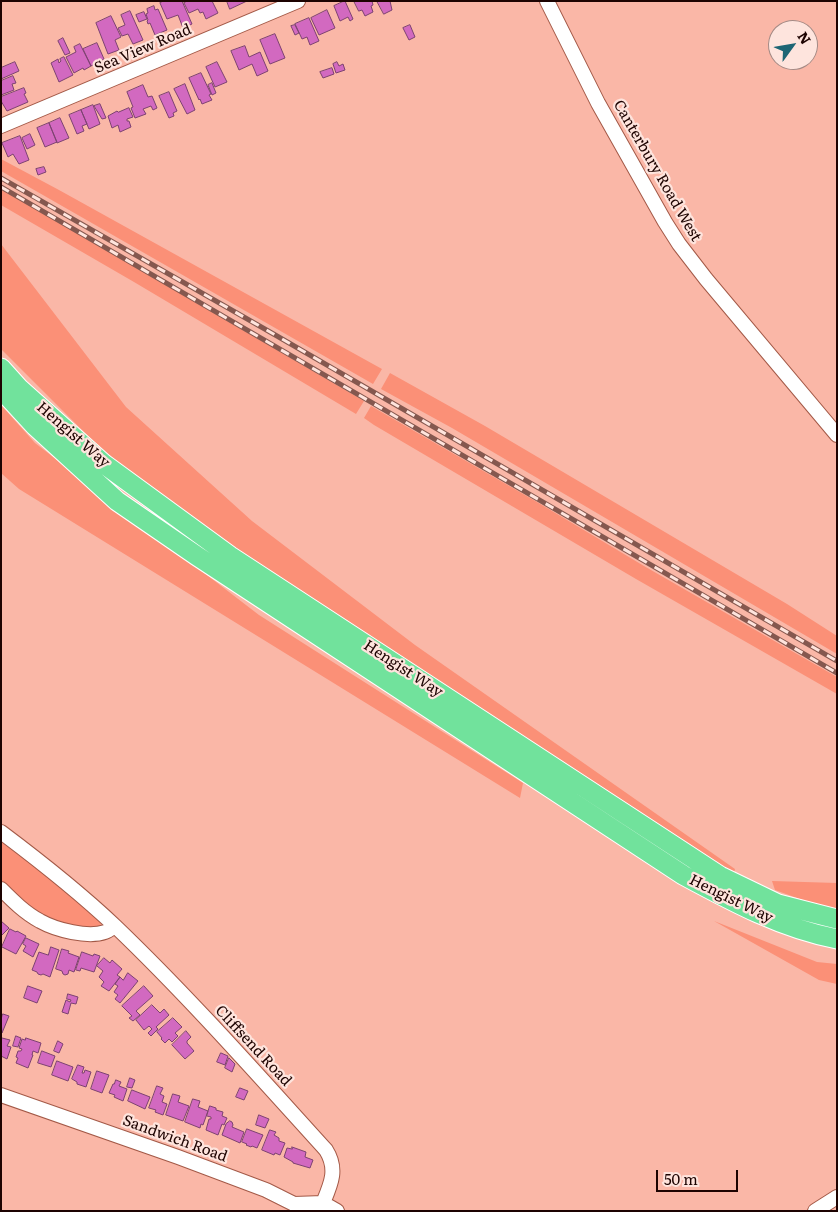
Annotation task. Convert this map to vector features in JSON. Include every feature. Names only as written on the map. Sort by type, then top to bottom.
[{"type":"highway","name":"Hengist Way","points":[[1,368],[19,388],[104,464],[230,556],[720,876],[778,904],[837,919]]},
{"type":"highway","name":"Hengist Way","points":[[1,389],[35,426],[117,500],[197,556],[683,875],[773,920],[815,935],[837,939]]},
{"type":"street","name":"Sea View Road","points":[[1,126],[298,1]]},
{"type":"street","name":"Canterbury Road West","points":[[546,1],[598,102],[679,244],[706,279],[837,435]]},
{"type":"street","name":"Cliffsend Road","points":[[1,832],[58,876],[115,926],[235,1050],[326,1150],[331,1158],[333,1167],[332,1178],[323,1203]]},
{"type":"street","points":[[1,889],[20,907],[41,922],[65,931],[88,934],[105,932],[115,926]]},
{"type":"street","name":"Sandwich Road","points":[[1,1094],[266,1190],[294,1204],[323,1203]]},
{"type":"street","points":[[814,1211],[837,1196]]},
{"type":"street","points":[[323,1203],[337,1211]]},
{"type":"shaded area","points":[[1,159],[382,369],[373,384],[1,171]]},
{"type":"shaded area","points":[[1,188],[364,401],[356,414],[1,205]]},
{"type":"shaded area","points":[[1,244],[126,407],[252,521],[415,645],[735,869],[733,877],[254,561],[106,454],[1,349]]},
{"type":"shaded area","points":[[390,373],[485,426],[787,604],[837,636],[837,654],[452,428],[381,389]]},
{"type":"shaded area","points":[[1,405],[35,443],[259,615],[523,783],[520,798],[19,489],[1,473]]},
{"type":"shaded area","points":[[371,406],[837,677],[837,694],[636,579],[374,425],[364,418]]},
{"type":"shaded area","points":[[1,842],[77,902],[101,923],[100,927],[73,928],[38,914],[6,887],[1,880]]},
{"type":"shaded area","points":[[772,881],[837,883],[837,911],[775,890]]},
{"type":"shaded area","points":[[714,921],[817,962],[837,964],[837,984],[819,980]]},
{"type":"building","points":[[164,1],[182,1],[192,24],[183,28],[178,15],[167,19],[160,3]]},
{"type":"building","points":[[188,1],[212,1],[218,13],[206,19],[203,12],[200,13],[198,9],[189,13],[184,3]]},
{"type":"building","points":[[227,1],[247,1],[230,9]]},
{"type":"building","points":[[345,1],[353,19],[350,21],[348,17],[340,21],[334,6]]},
{"type":"building","points":[[354,1],[372,1],[373,12],[365,16],[362,10],[359,11]]},
{"type":"building","points":[[377,1],[390,1],[392,10],[384,14]]},
{"type":"building","points":[[154,6],[155,10],[158,9],[167,30],[155,35],[150,23],[148,24],[146,14],[148,13],[147,9]]},
{"type":"building","points":[[327,10],[335,28],[319,35],[311,18]]},
{"type":"building","points":[[130,11],[143,40],[133,44],[128,34],[122,36],[118,28],[125,25],[121,15]]},
{"type":"building","points":[[144,12],[147,19],[139,22],[136,15]]},
{"type":"building","points":[[111,16],[121,37],[115,40],[119,50],[108,54],[96,23]]},
{"type":"building","points":[[309,18],[319,41],[310,45],[307,37],[302,39],[295,24]]},
{"type":"building","points":[[295,25],[299,33],[295,35],[291,26]]},
{"type":"building","points":[[410,25],[415,37],[409,40],[403,28]]},
{"type":"building","points":[[275,34],[285,58],[270,64],[260,40]]},
{"type":"building","points":[[63,38],[70,53],[65,55],[58,41]]},
{"type":"building","points":[[97,43],[104,59],[91,66],[83,49]]},
{"type":"building","points":[[80,44],[91,66],[74,73],[66,57],[76,52],[74,47]]},
{"type":"building","points":[[245,46],[249,57],[260,52],[268,71],[257,76],[252,64],[239,70],[231,51]]},
{"type":"building","points":[[64,57],[73,75],[59,82],[51,63],[58,59],[59,63],[60,59]]},
{"type":"building","points":[[15,62],[19,71],[1,79],[1,68]]},
{"type":"building","points":[[217,62],[227,82],[215,87],[206,67]]},
{"type":"building","points":[[337,62],[339,66],[343,64],[345,70],[336,73],[333,64]]},
{"type":"building","points":[[332,68],[334,74],[323,78],[320,72]]},
{"type":"building","points":[[201,73],[212,100],[202,104],[189,78]]},
{"type":"building","points":[[13,76],[16,83],[12,84],[14,90],[1,95],[1,81]]},
{"type":"building","points":[[212,83],[216,93],[212,95],[208,85]]},
{"type":"building","points":[[185,84],[195,110],[187,114],[174,89]]},
{"type":"building","points":[[143,85],[148,97],[152,96],[157,108],[153,110],[151,106],[143,109],[146,114],[135,118],[127,92]]},
{"type":"building","points":[[24,88],[26,93],[24,94],[28,102],[7,111],[1,101],[1,97]]},
{"type":"building","points":[[169,92],[177,111],[173,113],[174,116],[169,118],[159,96]]},
{"type":"building","points":[[100,104],[106,118],[102,119],[94,106]]},
{"type":"building","points":[[93,105],[100,124],[89,129],[81,110]]},
{"type":"building","points":[[129,108],[133,117],[127,119],[127,121],[129,121],[131,127],[120,132],[118,125],[112,128],[108,116]]},
{"type":"building","points":[[81,110],[87,124],[82,126],[84,131],[77,134],[69,115]]},
{"type":"building","points":[[60,118],[69,138],[57,143],[49,123]]},
{"type":"building","points":[[49,123],[57,142],[45,147],[37,128]]},
{"type":"building","points":[[30,134],[35,145],[27,149],[22,138]]},
{"type":"building","points":[[20,136],[29,160],[19,164],[13,154],[8,157],[2,143]]},
{"type":"building","points":[[44,167],[46,172],[38,175],[36,169]]},
{"type":"building","points":[[1,921],[9,928],[1,936]]},
{"type":"building","points":[[10,929],[26,936],[16,954],[2,947]]},
{"type":"building","points":[[26,938],[39,944],[33,957],[23,951],[26,946],[23,944]]},
{"type":"building","points":[[51,947],[59,950],[50,977],[38,974],[32,970],[39,952],[48,955]]},
{"type":"building","points":[[62,949],[79,957],[74,972],[69,970],[68,974],[65,975],[62,971],[56,969]]},
{"type":"building","points":[[82,952],[93,956],[94,954],[100,956],[94,972],[81,968],[80,971],[76,970]]},
{"type":"building","points":[[104,958],[110,963],[112,960],[122,969],[117,975],[120,977],[109,991],[101,986],[104,982],[99,977],[103,971],[97,966]]},
{"type":"building","points":[[128,973],[138,981],[120,1003],[115,999],[118,995],[114,992],[118,986],[115,984],[120,977],[123,980]]},
{"type":"building","points":[[28,986],[42,991],[37,1003],[24,998]]},
{"type":"building","points":[[144,986],[153,996],[136,1011],[140,1015],[133,1021],[129,1018],[132,1016],[122,1006]]},
{"type":"building","points":[[68,994],[78,997],[76,1004],[71,1003],[68,1014],[62,1012],[66,1000],[70,1002],[71,1000],[67,999]]},
{"type":"building","points":[[152,1005],[160,1013],[164,1009],[169,1015],[156,1027],[158,1029],[151,1036],[148,1033],[152,1029],[149,1026],[144,1030],[136,1020]]},
{"type":"building","points":[[3,1014],[9,1016],[2,1033],[1,1020]]},
{"type":"building","points":[[173,1018],[182,1027],[175,1033],[178,1036],[172,1042],[169,1039],[165,1043],[157,1032]]},
{"type":"building","points":[[186,1031],[191,1037],[187,1043],[194,1051],[185,1059],[172,1045]]},
{"type":"building","points":[[16,1036],[21,1038],[18,1047],[13,1046]]},
{"type":"building","points":[[2,1038],[10,1040],[7,1046],[11,1047],[7,1059],[1,1056]]},
{"type":"building","points":[[26,1038],[41,1043],[38,1053],[33,1051],[28,1068],[16,1063],[18,1051],[22,1049],[19,1048],[22,1039],[25,1040]]},
{"type":"building","points":[[58,1041],[63,1044],[59,1053],[54,1051]]},
{"type":"building","points":[[42,1051],[55,1056],[51,1067],[38,1063]]},
{"type":"building","points":[[221,1053],[228,1056],[225,1065],[217,1062]]},
{"type":"building","points":[[229,1058],[235,1064],[232,1072],[225,1068]]},
{"type":"building","points":[[57,1061],[73,1067],[68,1081],[52,1075]]},
{"type":"building","points":[[78,1065],[84,1067],[82,1073],[85,1070],[91,1072],[86,1087],[77,1084],[72,1079]]},
{"type":"building","points":[[97,1071],[109,1075],[102,1093],[91,1089]]},
{"type":"building","points":[[130,1078],[135,1080],[132,1088],[127,1087]]},
{"type":"building","points":[[116,1080],[121,1082],[119,1086],[127,1089],[123,1101],[109,1093]]},
{"type":"building","points":[[157,1086],[163,1088],[160,1094],[164,1096],[162,1102],[167,1104],[163,1115],[149,1108]]},
{"type":"building","points":[[240,1088],[248,1091],[244,1100],[236,1097]]},
{"type":"building","points":[[132,1090],[150,1097],[145,1109],[128,1101]]},
{"type":"building","points":[[173,1094],[180,1096],[178,1102],[189,1106],[183,1121],[166,1115]]},
{"type":"building","points":[[193,1099],[200,1101],[198,1107],[208,1111],[200,1128],[185,1122]]},
{"type":"building","points":[[210,1106],[223,1112],[222,1116],[227,1118],[224,1125],[222,1124],[218,1135],[206,1130],[209,1119],[211,1119],[211,1117],[207,1116]]},
{"type":"building","points":[[259,1115],[269,1119],[265,1128],[256,1125]]},
{"type":"building","points":[[230,1121],[233,1125],[232,1127],[244,1132],[240,1143],[222,1135],[226,1124]]},
{"type":"building","points":[[247,1129],[263,1135],[257,1148],[242,1142]]},
{"type":"building","points":[[270,1130],[276,1132],[274,1135],[279,1138],[279,1141],[285,1143],[280,1155],[275,1153],[274,1155],[262,1150]]},
{"type":"building","points":[[292,1147],[306,1152],[305,1157],[313,1160],[310,1168],[293,1163],[284,1157],[287,1148],[292,1149]]},
{"type":"railway","points":[[1,178],[837,661]]},
{"type":"railway","points":[[1,187],[837,673]]}]
